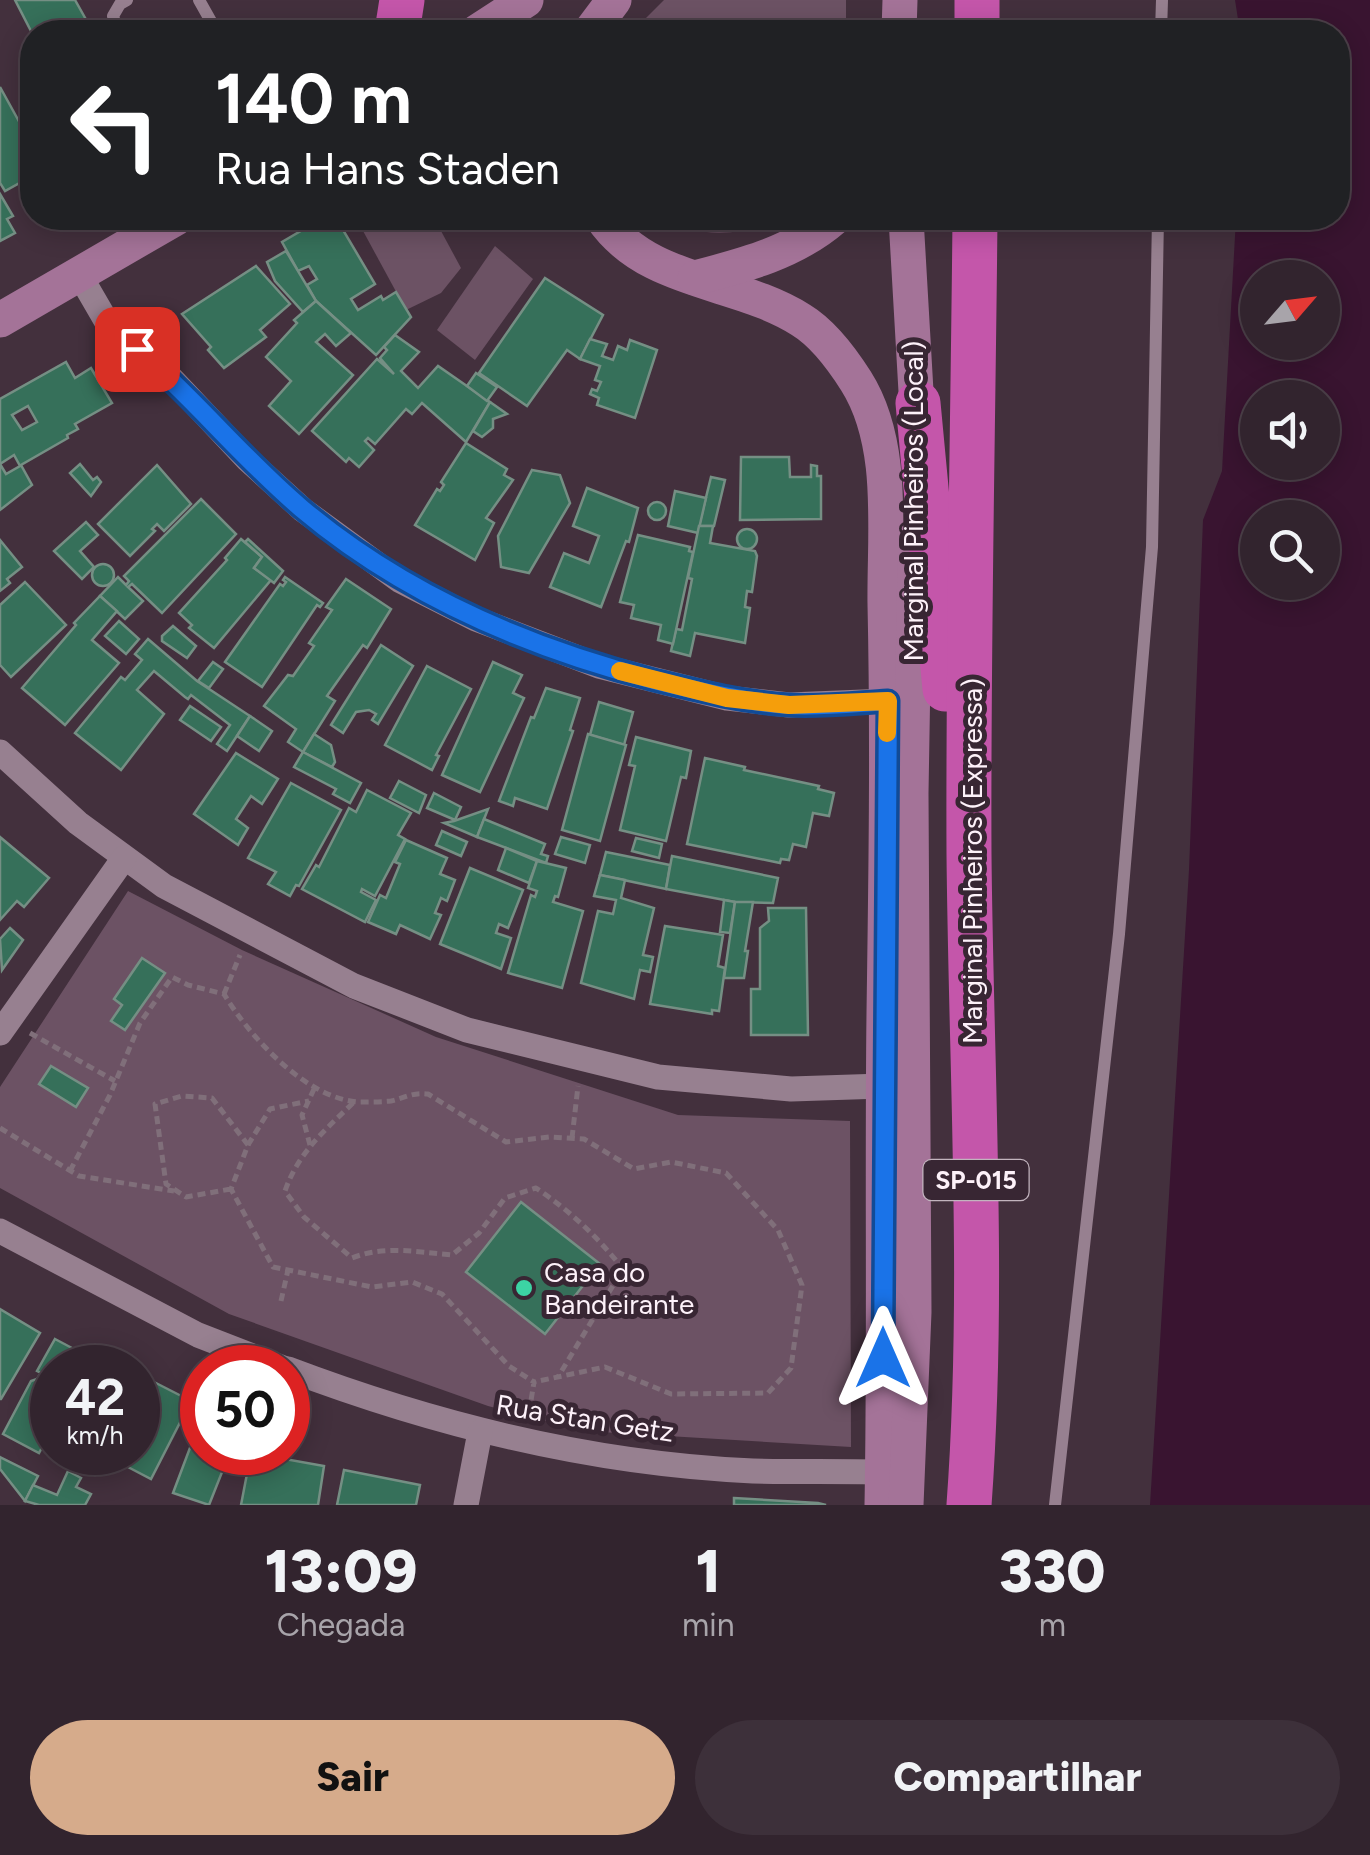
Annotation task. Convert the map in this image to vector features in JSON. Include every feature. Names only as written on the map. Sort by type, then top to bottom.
[{"type":"highway","name":"Marginal Pinheiros (Expressa)","points":[[969,1505],[976,1416],[970,854],[975,230]]},
{"type":"highway","points":[[918,403],[947,706],[970,854]]},
{"type":"main road","points":[[495,20],[526,0]]},
{"type":"main road","points":[[0,320],[155,230]]},
{"type":"main road","points":[[615,230],[638,252],[802,320],[828,343],[858,384],[876,428],[882,468],[888,701],[882,1488]]},
{"type":"main road","points":[[694,278],[785,250],[816,230]]},
{"type":"main road","name":"Marginal Pinheiros (Local)","points":[[906,1505],[914,1312],[910,793],[918,403],[907,230]]},
{"type":"street","points":[[79,274],[108,324],[167,374],[247,459],[304,510],[399,580],[476,618],[600,666],[709,694],[789,705],[888,701]]},
{"type":"street","points":[[0,752],[78,824],[164,886],[354,986],[467,1030],[658,1077],[791,1089],[883,1086]]},
{"type":"street","points":[[4,1026],[124,858]]},
{"type":"street","name":"Rua Stan Getz","points":[[0,1231],[198,1335],[225,1345]]},
{"type":"street","name":"Rua Stan Getz","points":[[310,1376],[480,1432],[525,1441],[676,1464],[882,1488]]},
{"type":"street","points":[[466,1505],[480,1432]]},
{"type":"lane","points":[[114,20],[120,4],[127,0]]},
{"type":"lane","points":[[1055,1505],[1119,934],[1152,547],[1158,230]]},
{"type":"path","points":[[224,994],[250,933]]},
{"type":"path","points":[[70,1171],[140,1024],[172,977],[224,994],[242,1025],[314,1089],[355,1102],[393,1101],[413,1092],[428,1094],[506,1142],[548,1136],[584,1139],[634,1169],[671,1162],[726,1173],[778,1230],[802,1285],[791,1368],[768,1394],[670,1394],[605,1367],[534,1382]]},
{"type":"path","points":[[4,1026],[115,1081]]},
{"type":"path","points":[[572,1138],[582,1059]]},
{"type":"path","points":[[310,1145],[302,1116],[314,1089]]},
{"type":"path","points":[[231,1189],[186,1197],[166,1184],[154,1104],[182,1096],[212,1098],[248,1145]]},
{"type":"path","points":[[308,1101],[270,1109],[248,1145],[231,1189],[273,1267],[372,1287],[412,1282],[442,1294],[496,1354],[534,1382]]},
{"type":"path","points":[[355,1102],[310,1145],[292,1169],[285,1191],[304,1217],[352,1258],[366,1252],[395,1249],[452,1255],[479,1232],[505,1198],[536,1188],[578,1220],[623,1269],[558,1376]]},
{"type":"path","points":[[0,1128],[78,1176],[177,1191]]},
{"type":"path","points":[[281,1300],[288,1270]]},
{"type":"path","points":[[574,1296],[595,1313]]},
{"type":"path","points":[[525,1441],[534,1382]]},
{"type":"shaded area","points":[[664,0],[846,0],[846,20],[644,20]]},
{"type":"shaded area","points":[[1235,0],[1370,0],[1370,1505],[1150,1505],[1189,870],[1203,520],[1222,471],[1235,230],[1350,230],[1350,20],[1238,20]]},
{"type":"shaded area","points":[[363,230],[440,230],[461,268],[441,293],[406,310]]},
{"type":"shaded area","points":[[696,230],[744,230],[722,233]]},
{"type":"shaded area","points":[[495,246],[533,279],[475,360],[437,330]]},
{"type":"shaded area","points":[[128,891],[242,950],[436,1037],[678,1115],[850,1121],[851,1447],[584,1431],[488,1406],[229,1314],[0,1188],[0,1087]]},
{"type":"building","points":[[15,0],[75,0],[86,20],[25,20]]},
{"type":"building","points":[[0,87],[20,123],[20,183],[5,191],[0,183]]},
{"type":"building","points":[[0,194],[13,216],[7,219],[15,233],[0,241]]},
{"type":"building","points":[[302,230],[343,230],[375,284],[351,299],[358,310],[396,292],[411,317],[376,355],[316,301],[307,285],[317,279],[309,266],[298,271],[282,242]]},
{"type":"building","points":[[286,251],[316,301],[303,312],[275,281],[267,262]]},
{"type":"building","points":[[256,266],[290,304],[260,330],[266,337],[224,368],[182,314]]},
{"type":"building","points":[[545,278],[603,315],[580,359],[567,350],[527,406],[479,373]]},
{"type":"building","points":[[316,301],[351,333],[336,346],[325,334],[316,342],[353,375],[299,434],[269,406],[291,381],[266,357],[297,323],[294,320]]},
{"type":"building","points":[[395,335],[419,352],[401,371],[418,388],[438,366],[490,402],[466,442],[422,403],[412,414],[406,409],[375,444],[368,438],[365,441],[374,450],[359,467],[349,458],[346,462],[312,431],[377,359],[394,374],[380,358]]},
{"type":"building","points":[[590,339],[607,344],[602,356],[613,360],[618,346],[627,350],[630,340],[657,350],[635,418],[597,405],[599,398],[590,394],[592,389],[597,391],[601,382],[595,380],[600,366],[580,359]]},
{"type":"building","points":[[66,362],[75,378],[91,368],[112,403],[75,424],[78,429],[68,438],[21,465],[32,485],[0,510],[0,464],[0,399]],"holes":[[[28,406],[37,422],[22,430],[12,415]],[[14,455],[20,466],[6,474],[0,464]]]},
{"type":"building","points":[[476,373],[497,387],[487,401],[467,386]]},
{"type":"building","points":[[490,402],[507,414],[493,419],[493,428],[482,437],[473,431]]},
{"type":"building","points":[[466,443],[507,469],[504,475],[513,480],[486,518],[494,523],[475,560],[415,525],[437,489],[440,491],[444,485],[441,482]]},
{"type":"building","points":[[741,457],[789,457],[790,477],[811,477],[811,465],[817,466],[817,476],[821,476],[821,519],[740,520]]},
{"type":"building","points":[[80,464],[93,480],[97,477],[101,482],[91,496],[70,473]]},
{"type":"building","points":[[157,465],[191,504],[164,531],[157,524],[130,556],[98,524]]},
{"type":"building","points":[[532,470],[560,475],[570,503],[529,573],[501,567],[498,536]]},
{"type":"building","points":[[711,477],[725,480],[714,526],[699,526]]},
{"type":"building","points":[[587,488],[638,508],[629,542],[626,541],[601,607],[550,587],[564,553],[589,563],[599,536],[573,526]]},
{"type":"building","points":[[675,491],[706,498],[698,533],[668,526]]},
{"type":"building","points":[[201,499],[236,534],[162,613],[132,584],[128,587],[143,601],[125,619],[100,596],[118,577],[126,585],[129,581],[124,576]]},
{"type":"building","points":[[657,502],[666,511],[657,520],[648,511]]},
{"type":"building","points":[[86,522],[98,535],[80,551],[94,567],[82,579],[54,551]]},
{"type":"building","points":[[699,526],[713,526],[710,543],[755,551],[757,556],[752,592],[747,591],[745,607],[750,608],[745,643],[695,633],[690,656],[671,651],[676,629],[682,630]]},
{"type":"building","points":[[747,529],[757,539],[747,549],[737,539]]},
{"type":"building","points":[[638,535],[690,547],[693,552],[673,644],[658,640],[661,625],[631,618],[634,605],[620,602]]},
{"type":"building","points":[[241,539],[262,557],[254,568],[271,580],[214,648],[189,628],[192,625],[179,613]]},
{"type":"building","points":[[248,539],[283,571],[274,583],[254,568],[262,557],[245,542]]},
{"type":"building","points":[[0,540],[22,567],[0,591]]},
{"type":"building","points":[[103,564],[114,575],[103,586],[92,575]]},
{"type":"building","points":[[285,577],[323,603],[317,605],[262,687],[225,662],[280,584],[286,582]]},
{"type":"building","points":[[346,579],[391,609],[367,648],[363,645],[327,696],[335,701],[303,752],[288,742],[296,729],[264,706],[288,675],[293,676],[314,646],[309,643],[332,610],[326,607]]},
{"type":"building","points":[[25,582],[66,625],[11,677],[0,665],[0,605]]},
{"type":"building","points":[[100,596],[117,611],[92,640],[119,663],[65,725],[22,688]]},
{"type":"building","points":[[119,621],[139,639],[126,654],[105,636]]},
{"type":"building","points":[[173,626],[196,646],[187,658],[162,641]]},
{"type":"building","points":[[148,639],[197,681],[250,716],[227,751],[217,744],[230,725],[191,695],[185,697],[154,671],[137,690],[164,714],[121,770],[75,733],[121,677],[125,680],[142,660],[135,654]]},
{"type":"building","points":[[381,645],[413,666],[378,724],[372,720],[376,714],[369,710],[356,712],[343,733],[331,725]]},
{"type":"building","points":[[213,662],[223,669],[209,688],[198,681]]},
{"type":"building","points":[[493,662],[522,675],[513,693],[524,698],[480,792],[442,775]]},
{"type":"building","points":[[427,666],[471,689],[432,770],[385,745]]},
{"type":"building","points":[[546,688],[580,698],[570,730],[573,731],[547,809],[515,798],[513,806],[499,801]]},
{"type":"building","points":[[599,702],[633,712],[624,745],[590,735]]},
{"type":"building","points":[[190,706],[221,727],[211,741],[180,720]]},
{"type":"building","points":[[250,716],[272,731],[259,751],[237,736]]},
{"type":"building","points":[[314,734],[331,745],[335,762],[332,767],[303,752]]},
{"type":"building","points":[[588,734],[626,745],[600,841],[562,830]]},
{"type":"building","points":[[636,737],[691,751],[666,841],[620,830],[635,766],[629,765]]},
{"type":"building","points":[[303,752],[361,783],[350,803],[333,794],[336,789],[294,767]]},
{"type":"building","points":[[236,753],[278,779],[262,804],[251,796],[236,819],[248,828],[238,845],[194,814]]},
{"type":"building","points":[[705,758],[834,793],[829,816],[813,813],[806,847],[793,844],[789,860],[781,859],[780,863],[687,844]]},
{"type":"building","points":[[399,781],[426,795],[419,813],[390,798]]},
{"type":"building","points":[[291,783],[341,810],[290,896],[268,884],[276,872],[248,858]]},
{"type":"building","points":[[367,790],[411,813],[398,835],[405,839],[375,896],[362,889],[376,900],[365,922],[302,889],[316,865],[319,867],[349,808],[356,812]]},
{"type":"building","points":[[434,793],[461,807],[455,820],[427,808]]},
{"type":"building","points":[[488,809],[477,837],[444,823],[454,821]]},
{"type":"building","points":[[484,819],[545,844],[541,854],[548,856],[546,863],[477,837]]},
{"type":"building","points":[[442,831],[467,842],[461,856],[436,845]]},
{"type":"building","points":[[0,837],[49,878],[24,907],[17,901],[0,920]]},
{"type":"building","points":[[561,837],[590,845],[585,863],[555,854]]},
{"type":"building","points":[[636,838],[662,844],[659,858],[632,851]]},
{"type":"building","points":[[406,840],[447,858],[440,874],[455,880],[447,901],[441,898],[435,913],[441,915],[430,939],[400,925],[396,934],[368,922],[380,895],[386,898],[400,864],[395,862]]},
{"type":"building","points":[[506,848],[537,861],[529,883],[498,870]]},
{"type":"building","points":[[606,852],[670,865],[666,889],[600,875]]},
{"type":"building","points":[[672,856],[778,878],[773,903],[735,902],[666,889]]},
{"type":"building","points":[[537,861],[566,868],[553,902],[583,911],[562,988],[508,973],[531,895],[535,897],[537,891],[528,888]]},
{"type":"building","points":[[470,868],[523,890],[508,928],[499,924],[496,933],[511,938],[501,969],[440,944]]},
{"type":"building","points":[[600,875],[625,880],[621,898],[654,908],[643,955],[653,957],[650,972],[640,970],[634,999],[581,983],[598,911],[613,914],[616,900],[594,896]]},
{"type":"building","points":[[724,900],[735,902],[730,933],[720,932]]},
{"type":"building","points":[[735,902],[753,902],[748,951],[744,978],[724,978]]},
{"type":"building","points":[[768,908],[806,908],[808,1035],[751,1035],[751,989],[760,989],[760,928],[769,921]]},
{"type":"building","points":[[665,926],[723,935],[718,966],[725,968],[719,1011],[712,1010],[712,1014],[650,1004]]},
{"type":"building","points":[[10,928],[23,940],[2,970],[0,939]]},
{"type":"building","points":[[142,958],[165,973],[125,1030],[111,1021],[122,1005],[114,999]]},
{"type":"building","points":[[51,1066],[88,1088],[76,1107],[39,1084]]},
{"type":"building","name":"Casa do Bandeirante","points":[[521,1202],[600,1264],[545,1334],[466,1272]]},
{"type":"building","points":[[0,1309],[40,1333],[0,1399]]},
{"type":"building","points":[[30,1383],[30,1448],[3,1434]]},
{"type":"building","points":[[160,1385],[180,1395],[180,1422],[160,1461]]},
{"type":"building","points":[[0,1457],[38,1476],[25,1501],[0,1469]]},
{"type":"building","points":[[310,1464],[324,1466],[318,1505],[241,1505],[247,1475],[310,1475]]},
{"type":"building","points":[[344,1470],[420,1485],[416,1505],[337,1505]]},
{"type":"building","points":[[180,1474],[221,1475],[209,1505],[173,1493]]},
{"type":"building","points":[[66,1475],[81,1478],[76,1487],[91,1494],[85,1505],[39,1505],[25,1501],[33,1485],[57,1495]]},
{"type":"building","points":[[734,1498],[818,1503],[826,1505],[734,1505]]},
{"type":"slow traffic","points":[[620,671],[727,698],[789,705],[888,701],[887,733]]},
{"type":"place","name":"Casa do Bandeirante","points":[[524,1288]]},
{"type":"route","points":[[137,349],[304,510],[399,580],[476,618],[600,666],[727,698],[789,705],[888,701],[883,1358]]}]
